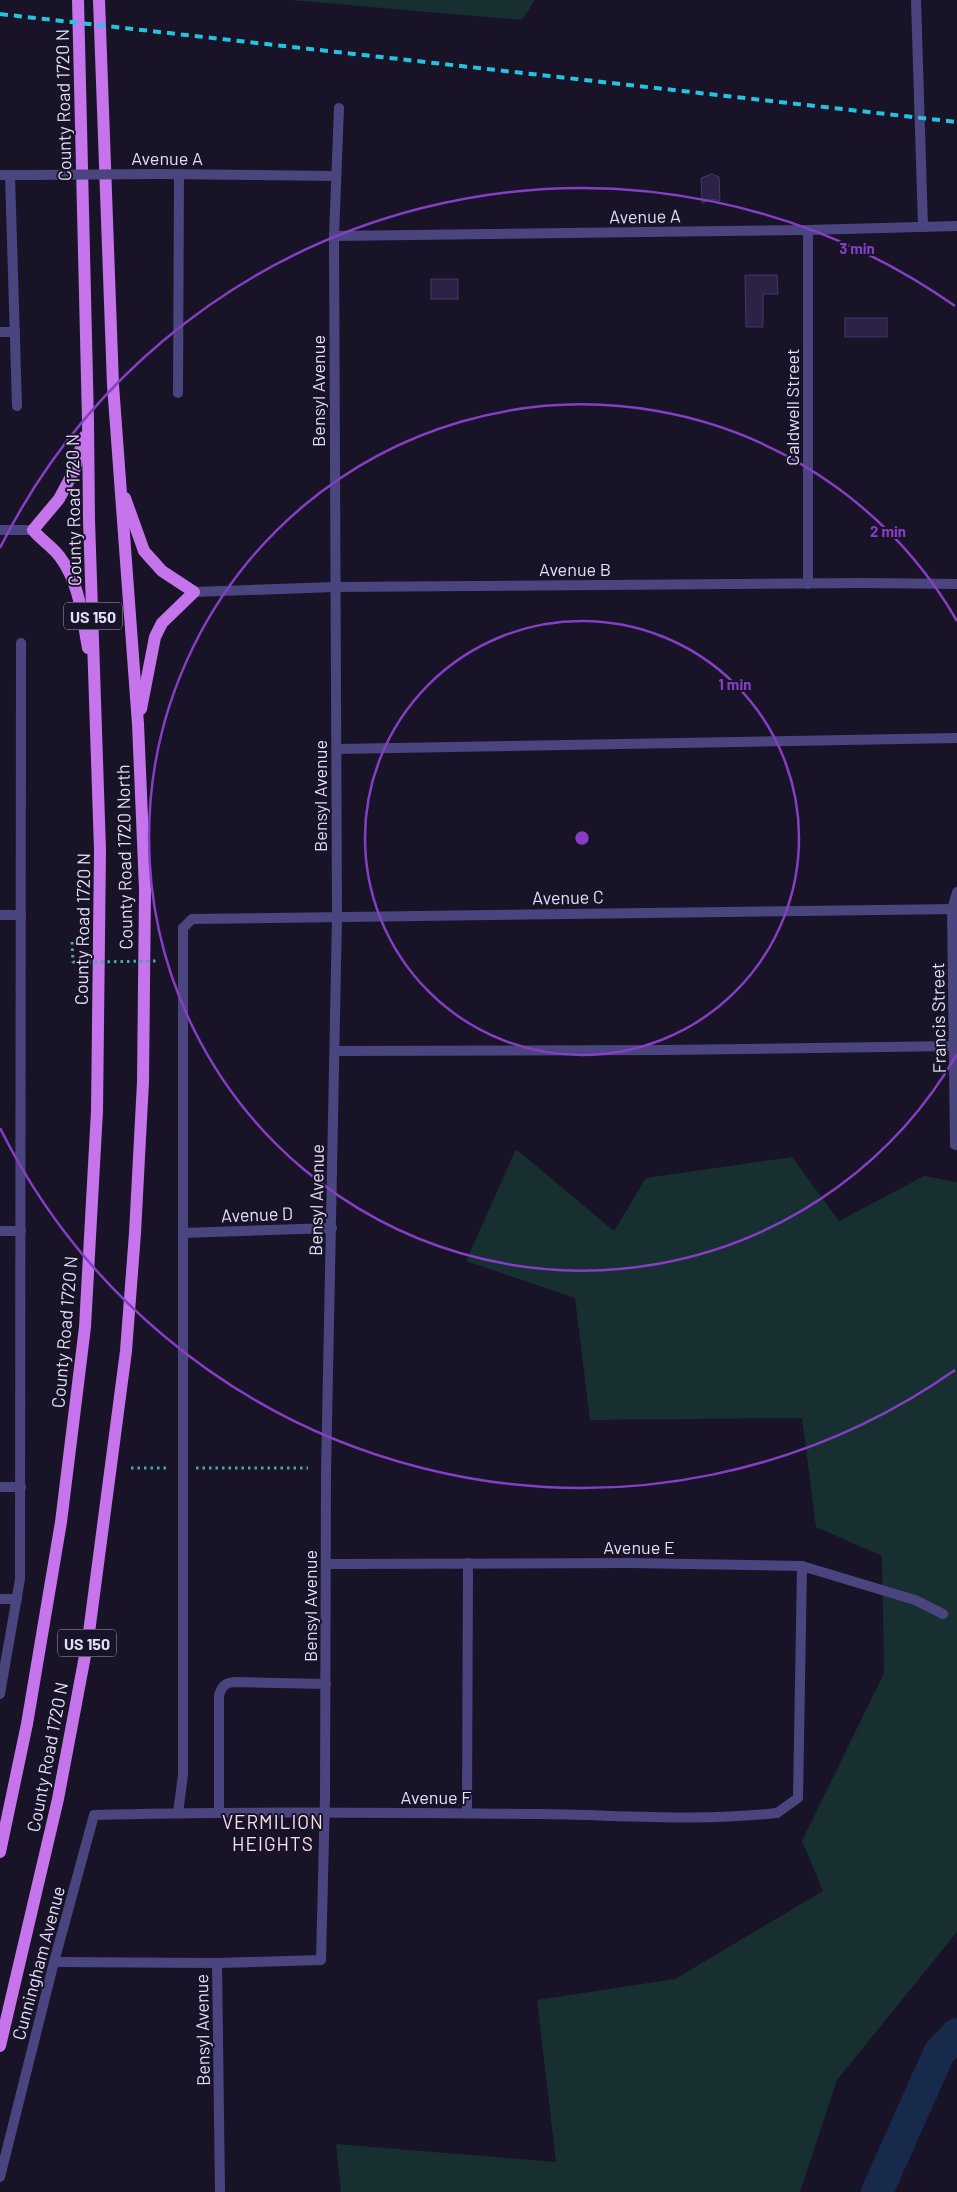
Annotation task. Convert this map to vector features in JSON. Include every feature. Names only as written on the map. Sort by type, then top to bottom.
[{"type":"main road","name":"County Road 1720 N","points":[[0,1852],[27,1724],[61,1522],[85,1327],[98,1111],[100,850],[89,520],[78,0]]},
{"type":"main road","name":"US 150","points":[[99,0],[108,266],[120,481]]},
{"type":"main road","points":[[88,421],[74,471],[59,499],[33,530],[60,556],[75,581],[95,688]]},
{"type":"main road","points":[[120,481],[144,551],[162,571],[194,592],[162,623],[156,637],[138,724]]},
{"type":"main road","name":"County Road 1720 North","points":[[120,481],[138,724],[145,889],[143,1082],[135,1233]]},
{"type":"main road","name":"County Road 1720 N","points":[[0,2046],[58,1799],[88,1640],[125,1361],[135,1233]]},
{"type":"street","points":[[916,0],[923,227]]},
{"type":"street","name":"Bensyl Avenue","points":[[220,2192],[217,1962],[321,1960],[326,1684],[326,1474],[337,916],[334,236],[339,108]]},
{"type":"street","points":[[178,393],[179,174]]},
{"type":"street","name":"Avenue A","points":[[5,175],[179,174],[335,176]]},
{"type":"street","points":[[5,175],[15,332],[17,406]]},
{"type":"street","name":"Avenue A","points":[[334,236],[808,230],[957,226]]},
{"type":"street","name":"Caldwell Street","points":[[808,230],[808,584]]},
{"type":"street","points":[[0,332],[15,332]]},
{"type":"street","points":[[0,530],[33,530]]},
{"type":"street","name":"Avenue B","points":[[194,592],[335,587],[957,584]]},
{"type":"street","points":[[0,1694],[5,1639],[17,1599],[20,1579],[21,643]]},
{"type":"street","points":[[337,749],[957,738]]},
{"type":"street","name":"Francis Street","points":[[955,1145],[954,909],[957,892]]},
{"type":"street","name":"Avenue C","points":[[183,1233],[182,928],[192,918],[954,909]]},
{"type":"street","points":[[0,915],[20,915]]},
{"type":"street","points":[[335,1051],[655,1050],[955,1046]]},
{"type":"street","name":"Avenue D","points":[[183,1233],[332,1228]]},
{"type":"street","points":[[0,1231],[21,1231]]},
{"type":"street","points":[[178,1813],[183,1775],[183,1233]]},
{"type":"street","points":[[0,1487],[21,1487]]},
{"type":"street","points":[[467,1814],[468,1563]]},
{"type":"street","name":"Avenue E","points":[[326,1564],[640,1563],[802,1566],[916,1600],[943,1614]]},
{"type":"street","name":"Avenue F","points":[[94,1815],[219,1812],[609,1815],[699,1818],[777,1813],[798,1798],[802,1566]]},
{"type":"street","points":[[0,1599],[17,1599]]},
{"type":"street","points":[[219,1812],[219,1695],[222,1686],[234,1682],[326,1684]]},
{"type":"street","name":"Cunningham Avenue","points":[[0,2177],[54,1962],[94,1815]]},
{"type":"street","points":[[54,1962],[217,1962]]},
{"type":"path","points":[[72,942],[72,962],[166,961]]},
{"type":"path","points":[[130,1468],[308,1468]]},
{"type":"green space","points":[[290,0],[535,0],[522,20]]},
{"type":"green space","points":[[516,1149],[614,1231],[646,1178],[792,1157],[839,1221],[924,1176],[957,1182],[957,1932],[837,2080],[800,2192],[341,2192],[336,2144],[556,2162],[537,2000],[675,1979],[823,1891],[802,1841],[884,1673],[882,1556],[816,1527],[802,1418],[590,1420],[575,1298],[466,1261]]},
{"type":"building","points":[[712,174],[719,177],[720,201],[712,199],[702,203],[701,178]]},
{"type":"building","points":[[745,275],[777,275],[778,294],[763,294],[763,327],[746,327]]},
{"type":"building","points":[[431,279],[458,279],[458,299],[431,299]]},
{"type":"building","points":[[845,318],[887,318],[887,337],[845,337]]},
{"type":"waterway","points":[[877,2192],[939,2053],[957,2034]]},
{"type":"railway","points":[[0,14],[957,122]]},
{"type":"district","name":"VERMILION HEIGHTS","points":[[273,1832]]}]
